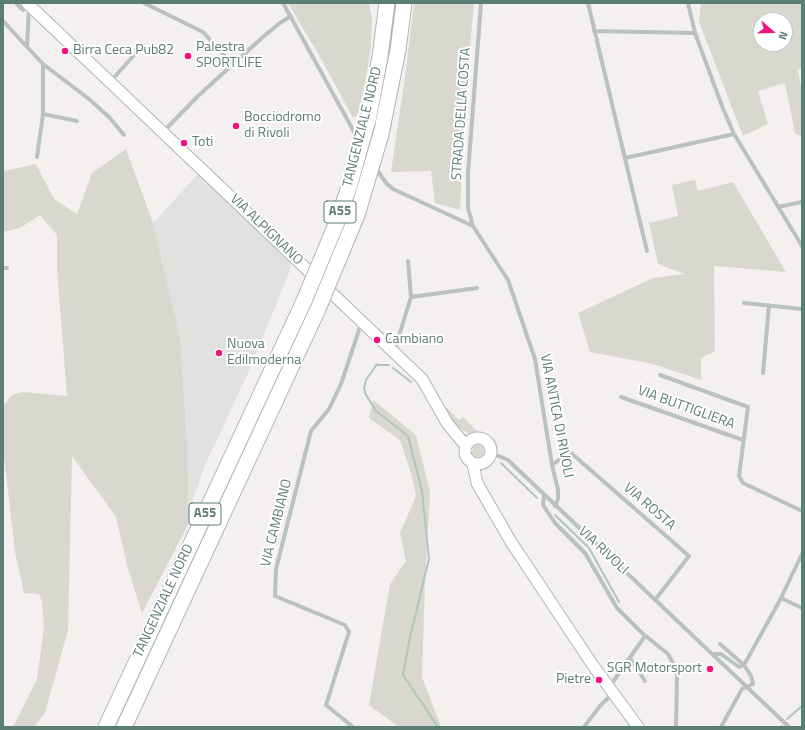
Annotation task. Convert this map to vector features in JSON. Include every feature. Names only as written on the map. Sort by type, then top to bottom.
[{"type":"highway","name":"TANGENZIALE NORD","points":[[106,727],[304,301],[331,237],[347,194],[368,120],[380,57],[387,3]]},
{"type":"highway","name":"TANGENZIALE NORD","points":[[124,727],[318,309],[356,215],[381,134],[398,50],[404,3]]},
{"type":"street","points":[[16,3],[23,10],[29,4]]},
{"type":"street","points":[[144,3],[204,32],[233,65]]},
{"type":"street","points":[[283,3],[363,148]]},
{"type":"street","name":"STRADA DELLA COSTA","points":[[473,226],[468,208],[468,173],[481,3]]},
{"type":"street","points":[[588,3],[647,251]]},
{"type":"street","points":[[688,3],[695,33],[734,134],[802,246]]},
{"type":"street","points":[[27,47],[29,4]]},
{"type":"street","name":"VIA ALPIGNANO","points":[[29,4],[422,379],[442,416],[453,429],[469,443]]},
{"type":"street","points":[[163,132],[189,105],[233,65],[280,23],[291,16]]},
{"type":"street","points":[[4,22],[43,64],[90,99],[110,117],[124,135]]},
{"type":"street","points":[[3,28],[4,22]]},
{"type":"street","points":[[594,31],[695,33]]},
{"type":"street","points":[[110,82],[143,44]]},
{"type":"street","points":[[37,157],[43,114],[43,64]]},
{"type":"street","points":[[43,114],[76,121]]},
{"type":"street","points":[[625,158],[734,134]]},
{"type":"street","points":[[370,160],[386,183],[393,189],[473,226]]},
{"type":"street","points":[[778,207],[802,202]]},
{"type":"street","name":"VIA ANTICA DI RIVOLI","points":[[473,226],[508,280],[535,359],[552,465],[558,490],[558,499],[555,506]]},
{"type":"street","points":[[394,352],[411,297],[408,261]]},
{"type":"street","points":[[411,297],[477,288]]},
{"type":"street","points":[[744,303],[802,308]]},
{"type":"street","points":[[762,373],[769,305]]},
{"type":"street","name":"VIA CAMBIANO","points":[[354,727],[326,705],[348,632],[345,625],[275,596],[276,569],[311,431],[329,409],[341,384],[362,321]]},
{"type":"street","name":"VIA BUTTIGLIERA","points":[[660,375],[748,407],[739,476],[743,483],[802,511]]},
{"type":"street","name":"VIA BUTTIGLIERA","points":[[621,397],[743,440]]},
{"type":"street","points":[[481,488],[480,473],[488,458],[490,446],[484,440],[476,438],[469,443],[465,454],[466,458],[473,464],[475,478],[499,522],[514,547],[611,690],[638,727]]},
{"type":"street","name":"VIA ROSTA","points":[[552,465],[570,452],[689,556],[655,600]]},
{"type":"street","name":"VIA RIVOLI","points":[[473,464],[477,464],[488,458],[499,456],[508,460],[544,496],[789,727]]},
{"type":"street","points":[[544,496],[543,505],[555,523],[585,553],[618,608],[645,636],[668,654],[677,674],[676,727]]},
{"type":"street","points":[[744,665],[781,598],[802,554]]},
{"type":"street","points":[[781,598],[802,608]]},
{"type":"street","points":[[584,727],[611,690],[645,636]]},
{"type":"street","points":[[720,644],[744,665],[753,682],[752,685],[742,689],[721,727]]},
{"type":"street","name":"VIA RIVOLI","points":[[713,654],[721,654],[739,667],[744,665]]},
{"type":"street","points":[[630,658],[645,681]]},
{"type":"shaded area","points":[[288,3],[369,3],[372,18],[371,47],[363,96],[358,115],[353,118],[319,55]]},
{"type":"shaded area","points":[[414,3],[474,3],[466,92],[460,210],[435,203],[431,171],[391,172]]},
{"type":"shaded area","points":[[701,3],[802,3],[802,69],[798,69],[802,95],[802,136],[795,134],[785,83],[758,91],[768,124],[743,136],[699,22]]},
{"type":"shaded area","points":[[126,149],[153,223],[180,337],[187,439],[189,523],[142,613],[128,569],[116,517],[72,456],[68,630],[45,713],[34,727],[12,727],[37,679],[44,627],[42,602],[39,594],[24,593],[15,552],[3,447],[3,406],[12,395],[22,392],[67,396],[57,269],[57,235],[40,215],[20,228],[3,232],[3,171],[36,164],[54,199],[77,214],[92,173]]},
{"type":"shaded area","name":"Nuova Edilmoderna","points":[[198,174],[291,261],[291,268],[250,369],[206,463],[189,510],[187,439],[180,337],[153,223]]},
{"type":"shaded area","points":[[695,180],[698,191],[733,182],[786,272],[714,266],[715,351],[701,358],[701,380],[653,364],[590,352],[578,313],[653,278],[685,274],[658,264],[649,223],[678,216],[672,185]]},
{"type":"shaded area","points":[[373,400],[416,435],[430,492],[422,677],[441,727],[399,727],[369,705],[390,584],[406,561],[400,533],[416,496],[411,473],[400,440],[369,418]]},
{"type":"shaded area","points":[[445,406],[459,420],[463,417],[481,435],[471,435],[459,428],[451,420]]},
{"type":"shaded area","points":[[478,445],[482,447],[484,451],[482,455],[478,457],[474,455],[472,451],[474,447]]},
{"type":"waterway","points":[[389,365],[377,364],[366,380],[364,388],[366,395],[376,411],[408,436],[422,491],[429,559],[410,637],[403,675],[438,727]]},
{"type":"waterway","points":[[393,368],[411,382]]},
{"type":"waterway","points":[[501,463],[537,498]]},
{"type":"waterway","points":[[555,515],[589,548],[619,602]]},
{"type":"waterway","points":[[787,719],[802,706]]},
{"type":"place","name":"Birra Ceca Pub82","points":[[65,51]]},
{"type":"place","name":"Palestra SPORTLIFE","points":[[188,56]]},
{"type":"place","name":"Bocciodromo di Rivoli","points":[[236,126]]},
{"type":"place","name":"Toti","points":[[184,143]]},
{"type":"place","name":"Cambiano","points":[[377,340]]},
{"type":"place","name":"Nuova Edilmoderna","points":[[219,353]]},
{"type":"place","name":"SGR Motorsport","points":[[710,669]]},
{"type":"place","name":"Pietre","points":[[599,680]]}]
